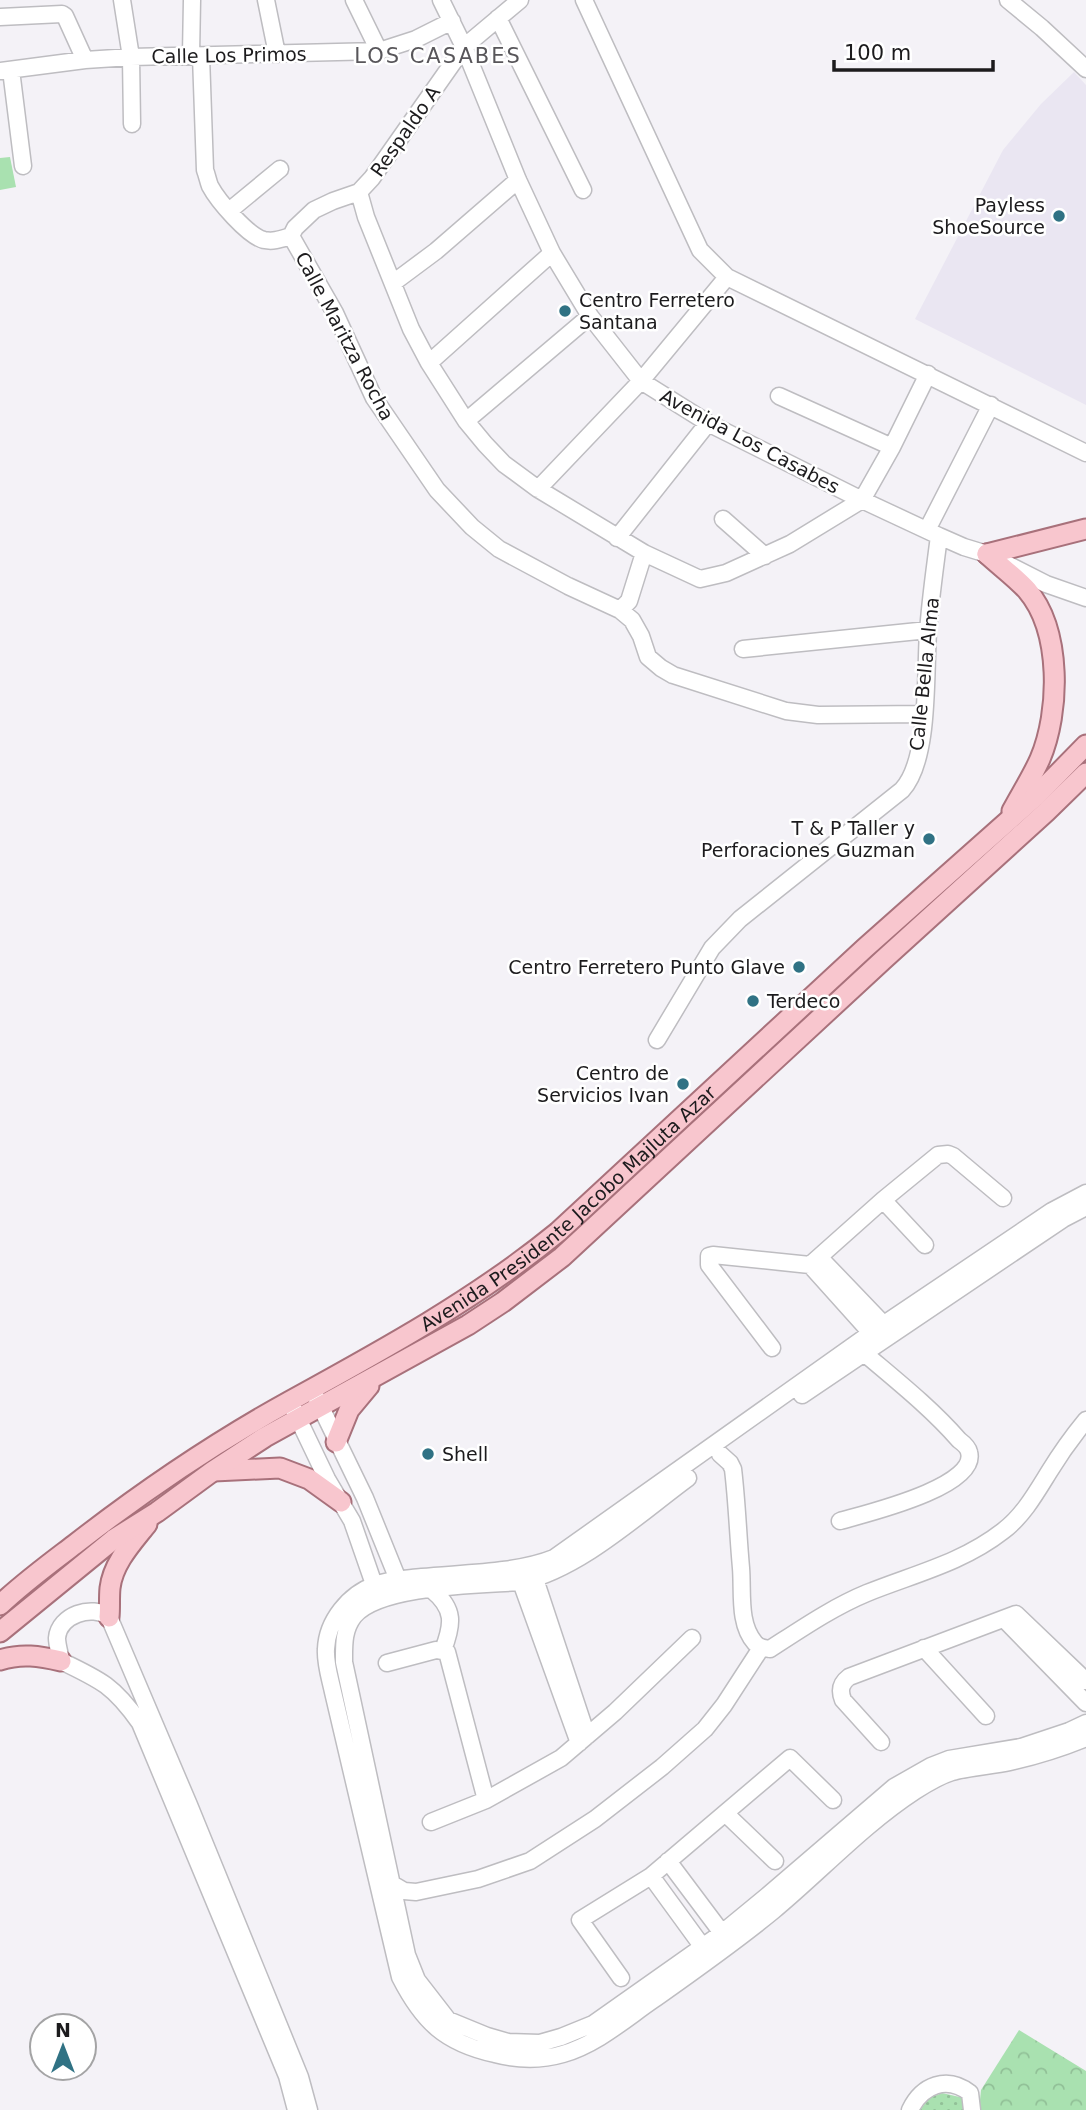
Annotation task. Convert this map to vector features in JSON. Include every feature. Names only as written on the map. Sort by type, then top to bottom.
[{"type":"main road","points":[[987,554],[1086,529]]},
{"type":"main road","points":[[987,554],[1028,591],[1043,617],[1052,652],[1055,696],[1053,717],[1040,760],[1005,823]]},
{"type":"main road","name":"Avenida Presidente Jacobo Majluta Azar","points":[[0,1632],[114,1539],[265,1437],[299,1420],[317,1398],[493,1283],[558,1232],[865,948],[1035,797],[1086,745]]},
{"type":"main road","name":"Avenida Presidente Jacobo Majluta Azar","points":[[0,1605],[17,1588],[116,1512],[213,1447],[290,1402],[317,1398],[382,1374],[503,1302],[562,1257],[1086,773]]},
{"type":"main road","points":[[336,1442],[349,1410],[363,1391],[382,1374]]},
{"type":"main road","points":[[213,1471],[280,1468],[309,1479],[341,1502]]},
{"type":"main road","points":[[109,1617],[110,1587],[114,1573],[124,1553],[157,1512]]},
{"type":"main road","points":[[0,1660],[19,1655],[61,1661]]},
{"type":"street","points":[[122,0],[131,57],[132,124]]},
{"type":"street","points":[[192,0],[205,170],[211,187],[229,211],[261,239],[275,241],[291,236]]},
{"type":"street","points":[[265,0],[277,54]]},
{"type":"street","points":[[354,0],[379,51]]},
{"type":"street","name":"Avenida Los Casabes","points":[[441,0],[464,47],[517,180],[552,253],[590,316],[641,381],[708,423],[862,500],[964,547],[987,554],[1034,579],[1086,598]]},
{"type":"street","name":"Respaldo A","points":[[291,236],[295,228],[314,211],[359,192],[372,178],[464,47],[520,0]]},
{"type":"street","points":[[584,0],[699,250],[727,277],[1086,453]]},
{"type":"street","points":[[1008,0],[1086,69]]},
{"type":"street","points":[[0,17],[62,14],[85,60]]},
{"type":"street","points":[[498,18],[583,190]]},
{"type":"street","name":"Calle Los Primos","points":[[6,70],[131,57],[379,51],[416,39],[452,21]]},
{"type":"street","points":[[6,70],[23,166]]},
{"type":"street","points":[[229,211],[280,169]]},
{"type":"street","points":[[393,283],[436,251],[517,180]]},
{"type":"street","points":[[359,192],[366,217],[411,329],[466,421],[485,444],[504,464],[538,489],[617,538],[699,579],[726,573],[790,544],[862,500],[928,374]]},
{"type":"street","name":"Calle Maritza Rocha","points":[[291,236],[335,313],[374,398],[437,490],[472,527],[499,549],[620,610],[632,620],[648,657],[673,675],[786,711],[818,715],[924,714]]},
{"type":"street","points":[[429,363],[552,253]]},
{"type":"street","points":[[538,489],[641,381],[727,277]]},
{"type":"street","points":[[466,421],[590,316]]},
{"type":"street","points":[[779,396],[892,447]]},
{"type":"street","points":[[933,533],[991,405]]},
{"type":"street","points":[[617,538],[708,423]]},
{"type":"street","points":[[723,519],[765,556]]},
{"type":"street","name":"Calle Bella Alma","points":[[657,1040],[712,948],[740,919],[911,780],[924,714],[933,533]]},
{"type":"street","points":[[620,610],[629,601],[644,553]]},
{"type":"street","points":[[743,649],[928,630]]},
{"type":"street","points":[[815,1262],[883,1200],[938,1155],[953,1156],[1003,1198]]},
{"type":"street","points":[[1086,1193],[1052,1211],[554,1558],[530,1566],[377,1592],[361,1591],[343,1607],[329,1631],[326,1646],[326,1657],[400,1977],[420,2010],[451,2039],[464,2046],[516,2059],[538,2059],[593,2043],[706,1963],[773,1911],[871,1824],[936,1779],[953,1772],[1011,1762],[1086,1738]]},
{"type":"street","points":[[883,1200],[925,1245]]},
{"type":"street","points":[[401,1586],[432,1590],[528,1581],[565,1566],[864,1353],[883,1331],[1086,1207]]},
{"type":"street","points":[[772,1348],[709,1265],[708,1259],[713,1255],[815,1262],[883,1331]]},
{"type":"street","points":[[840,1521],[916,1498],[942,1486],[961,1475],[970,1459],[969,1450],[943,1420],[864,1353]]},
{"type":"street","points":[[317,1398],[401,1586]]},
{"type":"street","points":[[290,1402],[353,1523],[377,1592]]},
{"type":"street","points":[[720,1454],[730,1462],[733,1469],[741,1599],[745,1621],[756,1645],[770,1649],[818,1618],[866,1593],[927,1572],[978,1548],[1005,1530],[1033,1499],[1069,1441],[1086,1420]]},
{"type":"street","points":[[353,1523],[372,1516]]},
{"type":"street","points":[[528,1581],[583,1740]]},
{"type":"street","points":[[432,1590],[442,1598],[450,1615],[449,1634],[443,1650]]},
{"type":"street","points":[[377,1592],[354,1617],[343,1638],[344,1662],[407,1955],[417,1980],[449,2020],[508,2042],[540,2043],[593,2024],[722,1933],[894,1787],[931,1766],[949,1759],[1021,1747],[1086,1723]]},
{"type":"street","points":[[296,2110],[287,2076],[140,1723],[113,1688],[61,1661],[57,1637],[62,1625],[70,1617],[95,1611],[109,1617],[300,2077],[309,2110]]},
{"type":"street","points":[[881,1742],[843,1700],[840,1692],[849,1677],[1016,1614],[1086,1681]]},
{"type":"street","points":[[1004,1619],[1086,1703]]},
{"type":"street","points":[[431,1822],[486,1800],[561,1758],[692,1638]]},
{"type":"street","points":[[392,1884],[404,1891],[416,1892],[478,1879],[530,1861],[595,1819],[705,1729],[761,1648]]},
{"type":"street","points":[[924,1648],[986,1716]]},
{"type":"street","points":[[387,1662],[443,1650],[447,1652],[486,1800]]},
{"type":"street","points":[[621,1978],[580,1920],[650,1876],[790,1758],[832,1800]]},
{"type":"street","points":[[725,1813],[775,1861]]},
{"type":"street","points":[[668,1861],[722,1933]]},
{"type":"street","points":[[650,1876],[702,1946]]},
{"type":"street","points":[[910,2110],[918,2096],[926,2089],[945,2085],[961,2087],[970,2094],[972,2110]]},
{"type":"shaded area","points":[[1074,72],[1086,85],[1086,405],[915,319],[1003,150],[1041,104]]},
{"type":"green space","points":[[10,157],[16,187],[0,190],[0,158]]},
{"type":"green space","points":[[1019,2030],[1086,2071],[1086,2110],[979,2110],[981,2090]]},
{"type":"green space","points":[[942,2093],[964,2098],[966,2110],[920,2110],[929,2098]]},
{"type":"place","name":"Payless ShoeSource","points":[[1059,216]]},
{"type":"place","name":"Centro Ferretero Santana","points":[[565,311]]},
{"type":"place","name":"T & P Taller y Perforaciones Guzman","points":[[929,839]]},
{"type":"place","name":"Centro Ferretero Punto Glave","points":[[799,967]]},
{"type":"place","name":"Terdeco","points":[[753,1001]]},
{"type":"place","name":"Centro de Servicios Ivan","points":[[683,1084]]},
{"type":"place","name":"Shell","points":[[428,1454]]},
{"type":"district","name":"LOS CASABES","points":[[438,56]]}]
